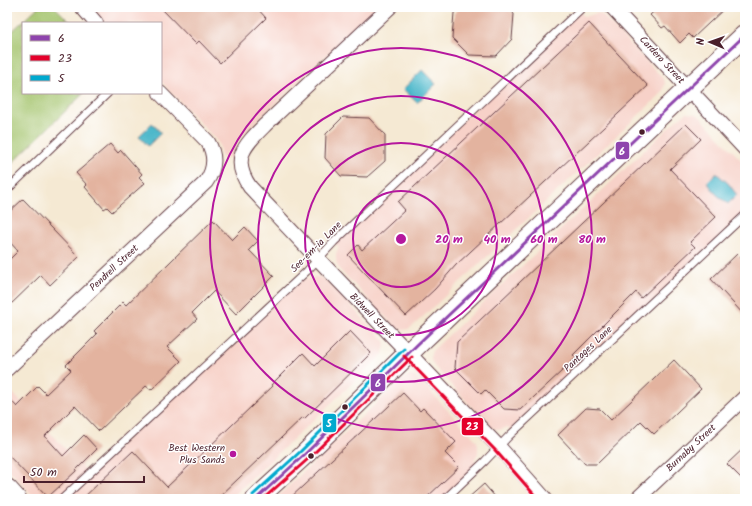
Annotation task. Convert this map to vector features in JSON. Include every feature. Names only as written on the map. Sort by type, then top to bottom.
[{"type":"main road","points":[[256,499],[304,455],[408,353],[745,35]]},
{"type":"main road","points":[[7,489],[16,499]]},
{"type":"street","points":[[82,7],[95,22]]},
{"type":"street","name":"Bidwell Street","points":[[390,7],[250,140],[243,151],[241,162],[243,175],[250,186],[318,259],[499,447],[546,499]]},
{"type":"street","name":"Cardero Street","points":[[612,7],[745,149]]},
{"type":"street","name":"Pendrell Street","points":[[7,369],[206,182],[213,162],[214,155],[212,149],[208,142],[161,94]]},
{"type":"street","name":"Burnaby Street","points":[[637,499],[745,397]]},
{"type":"lane","name":"See-em-ia Lane","points":[[62,499],[307,271],[334,242],[583,7]]},
{"type":"lane","points":[[7,190],[107,94]]},
{"type":"lane","name":"Pantages Lane","points":[[445,499],[509,436],[745,215]]},
{"type":"shaded area","points":[[91,7],[377,7],[242,135],[236,144],[232,158],[223,158],[221,156],[219,144],[162,82],[162,22],[105,22]]},
{"type":"shaded area","points":[[579,11],[585,17],[597,13],[601,14],[661,76],[665,83],[663,91],[413,326],[404,330],[396,328],[339,269],[337,265],[336,253],[339,248],[334,242]]},
{"type":"shaded area","points":[[687,113],[696,114],[699,116],[745,164],[745,215],[513,433],[507,427],[499,430],[490,427],[434,366],[431,360],[432,351],[679,118]]},
{"type":"shaded area","points":[[302,275],[307,279],[320,277],[326,280],[381,337],[385,345],[383,354],[230,499],[36,499],[7,468],[7,387],[89,474]]},
{"type":"shaded area","points":[[408,376],[415,377],[420,381],[476,440],[478,444],[478,453],[474,460],[480,466],[445,499],[275,499],[401,380]]},
{"type":"green space","points":[[38,7],[55,7],[70,22],[22,22],[22,94],[83,94],[11,164],[7,161],[7,36]]},
{"type":"water","points":[[422,70],[436,84],[417,103],[403,89]]},
{"type":"water","points":[[152,123],[161,133],[148,146],[139,136]]},
{"type":"water","points":[[716,173],[728,183],[737,195],[728,204],[716,194],[707,182]]},
{"type":"building","points":[[160,7],[256,7],[266,18],[220,63],[199,41],[196,44]]},
{"type":"building","points":[[460,7],[506,7],[514,14],[512,39],[496,56],[469,55],[452,38],[454,13]]},
{"type":"building","points":[[659,7],[726,7],[693,38],[689,34],[680,43],[665,26],[662,28],[650,15]]},
{"type":"building","points":[[589,23],[648,86],[456,265],[435,289],[406,316],[348,255],[358,245],[362,250],[405,210],[398,202]]},
{"type":"building","points":[[343,117],[369,118],[385,135],[385,161],[367,177],[341,176],[325,158],[326,134]]},
{"type":"building","points":[[686,124],[701,139],[670,169],[716,217],[690,242],[695,247],[641,298],[636,292],[573,355],[576,358],[520,410],[504,409],[485,390],[481,394],[455,368],[457,342]]},
{"type":"building","points":[[110,144],[118,153],[121,150],[142,174],[139,177],[145,183],[112,212],[107,207],[104,209],[85,187],[87,185],[76,173]]},
{"type":"building","points":[[23,199],[79,257],[50,285],[41,275],[7,308],[7,262],[18,251],[7,239],[7,214]]},
{"type":"building","points":[[213,220],[232,240],[245,227],[258,241],[249,250],[274,276],[236,314],[214,291],[192,313],[197,319],[167,347],[181,361],[151,390],[146,386],[99,431],[75,406],[45,436],[63,456],[84,435],[97,449],[48,497],[7,454],[7,396],[17,407],[38,386],[46,394],[71,370],[66,365],[97,334],[94,331],[123,302],[126,305]]},
{"type":"building","points":[[737,254],[745,262],[745,316],[711,279]]},
{"type":"building","points":[[350,331],[371,353],[304,419],[303,417],[217,499],[82,499],[133,451],[167,487],[273,386],[271,385],[303,353],[315,366]]},
{"type":"building","points":[[674,360],[701,389],[654,434],[641,421],[597,464],[585,464],[558,435],[586,408],[600,409],[611,420]]},
{"type":"building","points":[[403,393],[420,411],[423,408],[456,442],[445,453],[459,467],[425,499],[289,499]]},
{"type":"building","points":[[745,447],[745,482],[727,464]]},
{"type":"building","points":[[484,484],[497,499],[467,499]]},
{"type":"transit line","name":"6","points":[[256,499],[745,35]]},
{"type":"transit line","name":"5","points":[[253,495],[301,451],[404,349]]},
{"type":"transit line","name":"23","points":[[404,356],[495,450],[538,499]]},
{"type":"transit line","name":"23","points":[[263,499],[308,459],[412,357]]},
{"type":"place","name":"Best Western Plus Sands","points":[[233,454]]}]
